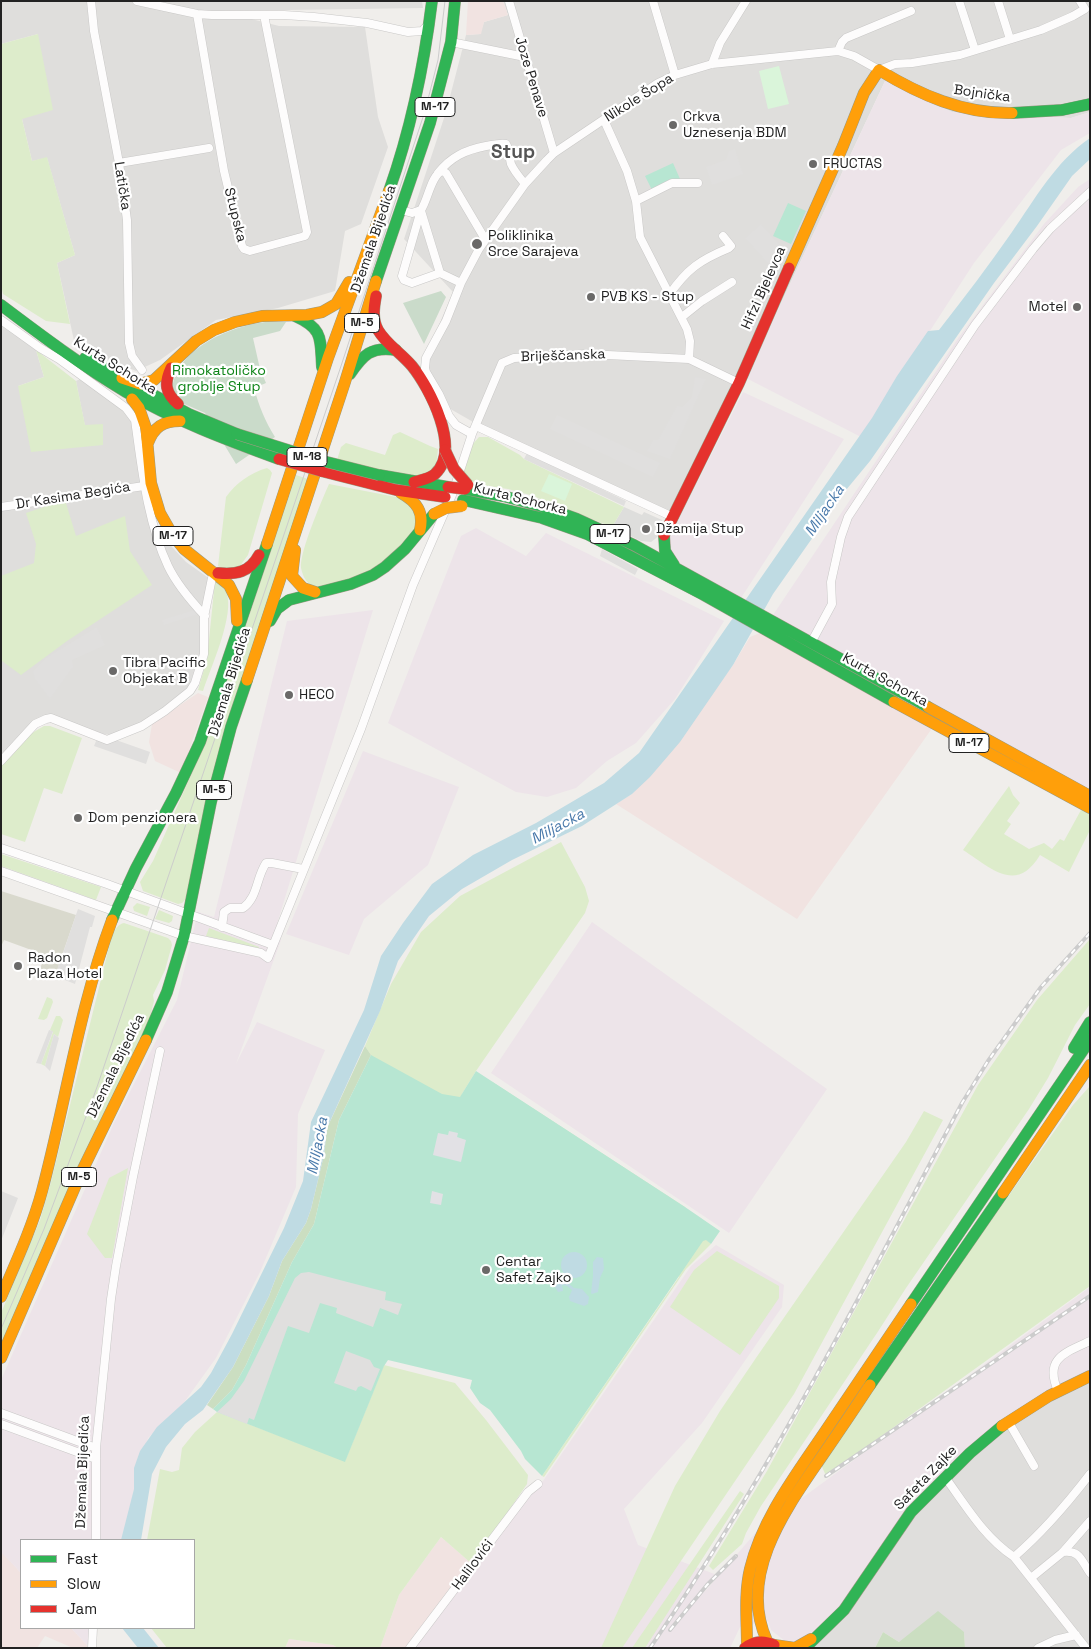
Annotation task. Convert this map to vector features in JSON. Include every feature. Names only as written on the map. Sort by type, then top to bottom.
[{"type":"main road","name":"Džemala Bijedića","points":[[1,1297],[37,1209],[98,958],[115,912],[196,752],[408,126],[420,82],[432,1]]},
{"type":"main road","name":"Džemala Bijedića","points":[[1,1358],[81,1173],[155,1021],[167,992],[184,936],[217,778],[231,728],[365,313],[430,123],[452,42],[455,1]]},
{"type":"main road","name":"Bojnička","points":[[878,70],[914,92],[933,100],[976,111],[1019,114],[1062,110],[1090,104]]},
{"type":"main road","name":"Hifzi Bjelevca","points":[[664,535],[739,383],[844,146],[864,93],[878,70]]},
{"type":"main road","points":[[122,378],[140,384],[154,381],[177,357],[200,338],[234,322],[267,315],[295,316],[330,309],[342,296],[351,278],[362,264]]},
{"type":"main road","name":"M-17","points":[[382,264],[374,318],[379,332],[417,373],[436,407],[441,422],[444,456],[460,479],[466,496]]},
{"type":"main road","name":"Kurta Schorka","points":[[3,310],[122,378],[185,418]]},
{"type":"main road","points":[[295,316],[308,321],[317,330],[321,342],[323,373]]},
{"type":"main road","name":"Kurta Schorka","points":[[32,327],[74,360],[127,394],[204,427],[378,480],[396,490],[447,492]]},
{"type":"main road","points":[[344,382],[368,353],[381,348],[396,350]]},
{"type":"main road","points":[[148,442],[151,433],[160,424],[185,418],[183,407],[168,395],[165,386],[166,379],[177,357]]},
{"type":"main road","points":[[127,394],[135,402],[143,415],[148,442]]},
{"type":"main road","name":"M-17","points":[[148,442],[148,484],[160,514],[174,537],[192,557],[214,575],[235,575],[249,569],[256,562],[275,521]]},
{"type":"main road","points":[[414,482],[433,477],[437,473],[444,456]]},
{"type":"main road","name":"Kurta Schorka","points":[[378,480],[414,482],[542,518],[587,534],[736,606]]},
{"type":"main road","points":[[396,490],[411,498],[420,508],[423,520],[419,532]]},
{"type":"main road","name":"Kurta Schorka","points":[[466,496],[481,492],[542,506],[634,545],[675,566],[736,606],[938,727],[1090,808]]},
{"type":"main road","points":[[260,635],[282,604],[296,597],[339,588],[373,575],[396,558],[434,514],[466,496]]},
{"type":"main road","points":[[634,545],[649,546],[664,535]]},
{"type":"main road","points":[[664,535],[662,547],[675,566]]},
{"type":"main road","points":[[292,537],[295,548],[292,576],[303,588],[315,592]]},
{"type":"main road","points":[[214,575],[231,586],[236,598],[237,634]]},
{"type":"main road","name":"Kurta Schorka","points":[[771,626],[812,642],[1090,796]]},
{"type":"main road","points":[[962,1229],[988,1182],[1044,1098],[1090,1022]]},
{"type":"main road","points":[[746,1647],[746,1598],[750,1568],[757,1544],[768,1520],[785,1491],[1089,1041]]},
{"type":"main road","points":[[773,1645],[761,1628],[759,1594],[762,1570],[770,1540],[794,1497],[1090,1065]]},
{"type":"main road","points":[[921,1312],[964,1256],[1073,1100],[1090,1080]]},
{"type":"main road","name":"Safeta Zajke","points":[[746,1647],[752,1642],[795,1648],[817,1636],[848,1605],[914,1508],[945,1477],[1008,1422],[1058,1391],[1090,1376]]},
{"type":"main road","name":"Safeta Zajke","points":[[809,1647],[817,1636]]},
{"type":"street","name":"Latička","points":[[91,1],[94,31],[127,220],[129,343],[132,356],[142,370]]},
{"type":"street","points":[[137,1],[212,16],[264,15],[314,17],[373,24],[408,32],[422,31],[430,24]]},
{"type":"street","name":"Joze Penave","points":[[508,1],[554,153]]},
{"type":"street","points":[[653,1],[675,75]]},
{"type":"street","points":[[712,64],[720,43],[746,1]]},
{"type":"street","points":[[959,1],[975,50]]},
{"type":"street","points":[[998,1],[1010,39]]},
{"type":"street","points":[[878,70],[895,64],[943,58],[1041,30],[1085,9],[1080,1]]},
{"type":"street","points":[[838,52],[846,38],[911,11]]},
{"type":"street","name":"Stupska","points":[[197,14],[224,171],[242,246],[250,251],[305,236],[307,232],[264,15]]},
{"type":"street","points":[[452,42],[525,57]]},
{"type":"street","name":"Nikole Šopa","points":[[472,434],[452,421],[425,368],[426,358],[485,239],[525,184],[554,153],[658,83],[675,75],[712,64],[838,52],[854,56],[878,70]]},
{"type":"street","points":[[604,120],[627,171],[636,201],[640,237],[682,317],[690,341],[689,359],[739,383]]},
{"type":"street","points":[[462,283],[440,273],[412,283],[407,282],[402,276],[421,210],[435,176],[458,154],[500,143],[506,144],[509,149],[511,163],[525,184]]},
{"type":"street","points":[[118,163],[209,148]]},
{"type":"street","points":[[438,173],[442,171],[446,173],[485,239]]},
{"type":"street","points":[[636,201],[672,183],[698,183]]},
{"type":"street","points":[[812,642],[832,604],[832,582],[840,537],[848,517],[976,325],[1050,229],[1090,192]]},
{"type":"street","points":[[401,210],[412,213],[421,210]]},
{"type":"street","points":[[421,210],[440,273]]},
{"type":"street","points":[[669,295],[682,277],[696,265],[731,246],[730,242],[723,236]]},
{"type":"street","points":[[682,317],[702,301],[732,282]]},
{"type":"street","points":[[1,320],[126,408],[135,420],[159,545],[169,568],[191,602],[205,616]]},
{"type":"street","name":"Briješčanska","points":[[303,869],[361,729],[413,585],[452,495],[472,434],[502,363],[510,359],[587,354],[689,359]]},
{"type":"street","points":[[476,426],[673,517]]},
{"type":"street","name":"Dr Kasima Begića","points":[[1,507],[148,484]]},
{"type":"street","points":[[1,761],[35,724],[46,718],[51,718],[107,740],[142,726],[182,699],[195,683],[204,654],[205,616],[214,575]]},
{"type":"street","points":[[1,848],[273,945]]},
{"type":"street","points":[[1,871],[184,936],[261,954],[268,958],[303,869],[266,863],[250,902],[242,908],[230,908],[224,912],[222,927]]},
{"type":"street","name":"Džemala Bijedića","points":[[96,1539],[96,1448],[102,1399],[103,1370],[116,1266],[160,1051]]},
{"type":"street","points":[[1058,1391],[1053,1374],[1058,1359],[1062,1354],[1090,1341]]},
{"type":"street","points":[[1,1413],[96,1448]]},
{"type":"street","points":[[1008,1422],[1034,1466]]},
{"type":"street","points":[[1,1424],[96,1459]]},
{"type":"street","points":[[1014,1557],[1067,1504],[1090,1474]]},
{"type":"street","points":[[945,1477],[986,1533],[1001,1548],[1014,1557],[1086,1648]]},
{"type":"street","name":"Halilovići","points":[[410,1648],[528,1492],[538,1484]]},
{"type":"street","points":[[1031,1578],[1063,1552],[1090,1522]]},
{"type":"street","points":[[1063,1552],[1074,1551],[1077,1553],[1090,1573]]},
{"type":"street","points":[[92,1648],[93,1629]]},
{"type":"street","points":[[1038,1648],[1055,1640],[1076,1635]]},
{"type":"shaded area","points":[[1,1],[422,1],[423,8],[220,11],[279,26],[365,27],[378,117],[388,147],[361,224],[345,231],[335,291],[278,308],[216,320],[160,360],[136,371],[75,345],[57,263],[75,255],[47,158],[32,161],[22,119],[38,34],[1,44]]},
{"type":"shaded area","points":[[468,1],[503,1],[508,15],[484,22],[481,34],[466,35]]},
{"type":"shaded area","points":[[503,1],[1090,1],[1090,112],[1071,118],[952,112],[885,81],[746,378],[673,517],[494,434],[447,407],[424,360],[453,292],[404,239],[446,112],[466,35],[480,34],[484,22],[508,15]]},
{"type":"shaded area","points":[[885,81],[952,112],[1071,118],[1090,112],[1090,133],[1061,150],[974,263],[861,437],[746,378]]},
{"type":"shaded area","points":[[735,149],[743,174],[712,185],[706,167],[726,160],[729,151]]},
{"type":"shaded area","points":[[1090,179],[1090,795],[771,618],[959,337],[1044,224],[1078,187]]},
{"type":"shaded area","points":[[761,224],[788,254],[772,268],[745,238]]},
{"type":"shaded area","points":[[1,324],[36,350],[44,377],[18,386],[85,426],[76,381],[84,377],[132,414],[153,522],[186,562],[210,579],[201,654],[190,691],[165,711],[112,735],[88,732],[51,718],[40,720],[1,761]]},
{"type":"shaded area","points":[[695,377],[706,379],[670,459],[647,451],[653,440],[658,440],[677,406],[682,407],[692,397]]},
{"type":"shaded area","points":[[743,392],[844,439],[741,598],[670,560],[670,536]]},
{"type":"shaded area","points":[[557,415],[660,463],[653,477],[550,429]]},
{"type":"shaded area","points":[[527,453],[626,501],[624,506],[524,459]]},
{"type":"shaded area","points":[[624,507],[642,515],[644,512],[662,520],[660,534],[651,542],[641,541],[612,527]]},
{"type":"shaded area","points":[[476,528],[526,556],[546,533],[724,621],[675,699],[636,743],[607,761],[576,788],[547,797],[516,792],[388,723],[461,536]]},
{"type":"shaded area","points":[[602,549],[638,569],[635,575],[600,556]]},
{"type":"shaded area","points":[[198,609],[201,613],[164,625],[162,620]]},
{"type":"shaded area","points":[[373,610],[273,937],[281,940],[236,1064],[257,1022],[325,1050],[298,1114],[296,1187],[260,1272],[216,1358],[180,1408],[148,1438],[135,1485],[124,1539],[20,1539],[20,1572],[1,1552],[1,1380],[114,1123],[177,1000],[198,912],[214,917],[287,621]]},
{"type":"shaded area","points":[[97,627],[105,645],[72,660],[73,667],[50,699],[35,679],[33,671],[46,658]]},
{"type":"shaded area","points":[[760,633],[933,727],[797,919],[616,804],[632,794],[733,665],[750,637]]},
{"type":"shaded area","points":[[198,693],[208,697],[181,773],[155,761],[149,742],[152,724]]},
{"type":"shaded area","points":[[99,734],[150,752],[146,764],[94,746]]},
{"type":"shaded area","points":[[363,751],[459,787],[428,865],[364,919],[349,955],[286,934]]},
{"type":"shaded area","points":[[1,891],[76,915],[55,976],[40,969],[45,955],[4,940],[1,947]]},
{"type":"shaded area","points":[[78,909],[95,916],[92,927],[90,927],[75,984],[55,976]]},
{"type":"shaded area","points":[[592,922],[827,1089],[729,1233],[491,1073]]},
{"type":"shaded area","points":[[49,1030],[53,1031],[41,1064],[36,1063]]},
{"type":"shaded area","points":[[54,1034],[59,1038],[50,1071],[45,1066]]},
{"type":"shaded area","points":[[449,1131],[458,1133],[457,1137],[466,1140],[461,1162],[433,1155],[438,1133],[448,1135]]},
{"type":"shaded area","points":[[1,1191],[18,1198],[1,1241]]},
{"type":"shaded area","points":[[432,1191],[443,1194],[441,1205],[430,1203]]},
{"type":"shaded area","points":[[716,1245],[784,1285],[782,1307],[702,1423],[624,1509],[638,1545],[717,1575],[702,1595],[757,1531],[1090,1287],[1090,1377],[1008,1421],[939,1483],[853,1598],[809,1637],[794,1642],[785,1641],[771,1630],[768,1621],[740,1627],[730,1648],[413,1648],[534,1486],[543,1481],[691,1266]]},
{"type":"shaded area","points":[[309,1272],[386,1292],[385,1300],[402,1304],[398,1315],[380,1308],[373,1327],[336,1313],[337,1308],[320,1303],[309,1333],[288,1326],[254,1420],[249,1418],[247,1424],[217,1412],[231,1399],[244,1381],[295,1278],[301,1273]]},
{"type":"shaded area","points":[[346,1351],[370,1360],[374,1367],[380,1369],[371,1391],[361,1386],[356,1391],[334,1383]]},
{"type":"shaded area","points":[[1090,1377],[1090,1648],[965,1648],[964,1632],[899,1642],[883,1632],[875,1648],[805,1648],[914,1511],[1001,1427]]},
{"type":"shaded area","points":[[441,1537],[472,1564],[413,1648],[380,1648],[399,1595]]},
{"type":"shaded area","points":[[1,1551],[20,1572],[20,1629],[72,1629],[87,1645],[87,1648],[73,1648],[45,1636],[37,1648],[1,1648]]},
{"type":"shaded area","points":[[72,1629],[95,1629],[87,1645]]},
{"type":"shaded area","points":[[289,1639],[333,1645],[338,1648],[285,1648]]},
{"type":"green space","points":[[38,34],[53,110],[22,119],[32,161],[47,157],[75,255],[57,263],[70,324],[46,321],[3,294],[1,285],[1,44]]},
{"type":"green space","points":[[779,66],[789,104],[768,109],[759,71]]},
{"type":"green space","points":[[673,163],[680,179],[653,192],[645,176]]},
{"type":"green space","points":[[788,203],[806,211],[791,244],[773,236]]},
{"type":"green space","points":[[441,291],[446,297],[424,344],[403,303]]},
{"type":"green space","name":"Rimokatoličko groblje Stup","points":[[269,322],[286,322],[280,331],[253,338],[260,369],[266,383],[254,388],[268,425],[275,437],[236,464],[205,413],[182,403],[172,391],[175,377],[182,364],[192,353],[203,344],[217,337],[245,326]]},
{"type":"green space","points":[[36,350],[76,381],[85,425],[103,424],[103,445],[31,452],[18,386],[44,377]]},
{"type":"green space","points":[[400,432],[438,449],[436,467],[421,476],[403,476],[337,460],[341,447],[346,443],[385,455],[393,435]]},
{"type":"green space","points":[[479,437],[488,437],[524,459],[624,507],[612,527],[530,495],[472,482],[463,474],[472,445]]},
{"type":"green space","points":[[267,468],[272,473],[248,555],[237,570],[225,570],[218,566],[226,497],[244,479]]},
{"type":"green space","points":[[549,474],[572,484],[565,501],[541,491]]},
{"type":"green space","points":[[296,475],[308,479],[185,900],[178,904],[143,891],[140,882],[153,861],[211,730]]},
{"type":"green space","points":[[329,484],[401,498],[411,504],[419,521],[400,551],[351,582],[313,587],[304,577],[301,561],[312,526]]},
{"type":"green space","points":[[65,500],[76,536],[125,516],[130,551],[152,585],[67,641],[21,675],[1,659],[1,576],[34,563],[36,544],[26,513]]},
{"type":"green space","points":[[215,581],[226,592],[228,613],[221,641],[203,691],[198,690],[207,659]]},
{"type":"green space","points":[[44,726],[50,726],[82,738],[62,794],[44,788],[25,842],[1,834],[1,766],[32,733]]},
{"type":"green space","points":[[1009,786],[1013,795],[1020,803],[1007,821],[1011,824],[1004,834],[1029,849],[1044,843],[1052,849],[1060,839],[1064,841],[1081,810],[1090,814],[1090,830],[1069,872],[1040,855],[1031,867],[1022,873],[1003,874],[993,870],[963,850]]},
{"type":"green space","points":[[561,842],[585,887],[589,901],[585,913],[476,1071],[462,1094],[464,1096],[314,1224],[371,1055],[365,1046],[391,984],[421,932],[460,896]]},
{"type":"green space","points":[[1,854],[101,887],[96,900],[1,866]]},
{"type":"green space","points":[[137,903],[150,907],[147,916],[134,911],[133,907]]},
{"type":"green space","points":[[159,910],[173,916],[172,921],[169,923],[155,919]]},
{"type":"green space","points":[[124,923],[168,938],[171,941],[172,945],[165,970],[153,995],[154,1001],[150,1017],[1,1345],[1,1313],[40,1220],[110,943],[117,927]]},
{"type":"green space","points":[[209,928],[259,947],[259,949],[206,936]]},
{"type":"green space","points":[[1090,939],[1090,1004],[1075,1025],[1048,1078],[761,1506],[742,1544],[713,1570],[709,1566],[767,1471],[978,1085],[1037,1000]]},
{"type":"green space","points":[[47,997],[52,999],[53,1002],[47,1018],[44,1020],[38,1019]]},
{"type":"green space","points":[[56,1016],[60,1016],[63,1020],[58,1037],[54,1034],[45,1066],[41,1064],[53,1032],[50,1030]]},
{"type":"green space","points":[[365,1046],[371,1055],[339,1120],[314,1224],[292,1262],[246,1365],[232,1390],[213,1409],[207,1405],[233,1367],[269,1296],[282,1261],[306,1223],[324,1155],[327,1128]]},
{"type":"green space","name":"Centar Safet Zajko","points":[[371,1055],[442,1094],[460,1097],[476,1071],[720,1231],[711,1244],[706,1240],[703,1241],[542,1476],[525,1459],[490,1410],[480,1403],[470,1388],[472,1380],[388,1360],[345,1462],[213,1409],[232,1390],[246,1365],[292,1262],[314,1224],[339,1120]]},
{"type":"green space","points":[[491,1081],[685,1207],[711,1244],[686,1269],[544,1477],[542,1476],[679,1277]]},
{"type":"green space","points":[[1090,1086],[1090,1286],[826,1476],[820,1462],[1073,1105]]},
{"type":"green space","points":[[924,1111],[943,1120],[794,1394],[622,1648],[601,1648],[675,1486],[720,1411],[906,1142]]},
{"type":"green space","points":[[128,1168],[112,1258],[105,1258],[87,1234],[109,1178]]},
{"type":"green space","points":[[717,1251],[779,1286],[779,1298],[740,1355],[670,1307],[694,1270]]},
{"type":"green space","points":[[384,1365],[455,1383],[528,1475],[527,1484],[472,1564],[441,1537],[399,1595],[380,1648],[338,1648],[333,1645],[289,1639],[285,1648],[167,1648],[152,1629],[195,1629],[195,1539],[147,1539],[160,1469],[172,1472],[179,1470],[182,1448],[195,1432],[217,1412],[345,1461]]},
{"type":"green space","points":[[740,1491],[744,1494],[645,1648],[632,1648]]},
{"type":"green space","points":[[938,1611],[964,1632],[965,1648],[875,1648],[883,1632],[899,1642]]},
{"type":"water","name":"Miljacka","points":[[1090,138],[1090,159],[1072,176],[994,283],[870,461],[846,490],[773,594],[733,665],[680,742],[650,777],[632,794],[582,826],[512,860],[462,889],[429,916],[398,961],[380,1011],[327,1128],[324,1155],[306,1223],[282,1261],[269,1296],[233,1367],[203,1410],[185,1424],[166,1447],[152,1474],[141,1539],[121,1539],[134,1489],[134,1468],[140,1451],[157,1427],[201,1387],[211,1373],[232,1334],[284,1228],[303,1181],[311,1122],[364,1010],[381,956],[403,923],[432,884],[473,855],[536,823],[604,783],[639,753],[872,418],[897,376],[928,331],[939,330],[994,257],[1056,169]]},
{"type":"water","points":[[574,1252],[583,1256],[587,1265],[583,1274],[574,1278],[565,1274],[561,1265],[565,1256]]},
{"type":"water","points":[[597,1257],[603,1258],[604,1269],[600,1278],[598,1292],[592,1294],[593,1262]]},
{"type":"water","points":[[560,1277],[574,1288],[582,1289],[589,1297],[588,1304],[584,1306],[570,1301],[569,1297],[572,1290],[567,1286],[562,1285],[563,1291],[558,1292],[551,1280],[555,1278],[559,1280]]},
{"type":"water","points":[[123,1629],[144,1629],[159,1648],[138,1648]]},
{"type":"tram line","points":[[1,1329],[44,1229],[97,1087],[340,369],[425,111],[438,60],[445,1]]},
{"type":"railway","points":[[650,1648],[735,1516],[814,1380],[962,1103],[988,1061],[1041,987],[1090,933]]},
{"type":"railway","points":[[826,1476],[1090,1296]]},
{"type":"railway","points":[[670,1630],[707,1585],[736,1556]]},
{"type":"traffic: fast","points":[[389,191],[416,97],[432,1]]},
{"type":"traffic: fast","points":[[376,281],[430,123],[451,42],[455,1]]},
{"type":"traffic: fast","points":[[1012,113],[1062,110],[1090,104]]},
{"type":"traffic: fast","points":[[1,305],[78,361],[144,402],[201,429],[279,459]]},
{"type":"traffic: fast","points":[[295,316],[316,330],[320,342],[322,367]]},
{"type":"traffic: fast","points":[[350,374],[368,353],[380,349],[396,350]]},
{"type":"traffic: fast","points":[[85,358],[189,414],[237,434]]},
{"type":"traffic: fast","points":[[237,434],[323,461],[379,475]]},
{"type":"traffic: fast","points":[[379,475],[448,487]]},
{"type":"traffic: fast","points":[[465,489],[541,506],[577,519],[634,545],[928,707]]},
{"type":"traffic: fast","points":[[463,500],[542,518],[587,534],[702,594],[894,702]]},
{"type":"traffic: fast","points":[[270,621],[277,609],[289,600],[351,584],[373,575],[405,549],[434,514]]},
{"type":"traffic: fast","points":[[664,535],[665,551],[674,565]]},
{"type":"traffic: fast","points":[[112,920],[136,868],[176,793],[200,742],[267,544]]},
{"type":"traffic: fast","points":[[146,1040],[167,992],[184,936],[211,802],[231,727],[247,680]]},
{"type":"traffic: fast","points":[[1074,1048],[1090,1022]]},
{"type":"traffic: fast","points":[[911,1304],[1090,1040]]},
{"type":"traffic: fast","points":[[870,1385],[1003,1193]]},
{"type":"traffic: fast","points":[[805,1648],[844,1610],[911,1512],[970,1453],[1002,1426]]},
{"type":"traffic: slow","points":[[789,268],[843,146],[864,93],[879,70],[926,95],[942,101],[976,110],[1012,113]]},
{"type":"traffic: slow","points":[[267,544],[328,358],[389,191]]},
{"type":"traffic: slow","points":[[247,680],[345,382],[376,281]]},
{"type":"traffic: slow","points":[[122,378],[140,384],[154,380],[196,341],[214,330],[235,322],[262,316],[307,315],[322,312],[336,304],[349,282]]},
{"type":"traffic: slow","points":[[132,399],[139,408],[146,428],[151,483],[160,513],[172,534],[184,549],[229,585],[236,599],[237,621]]},
{"type":"traffic: slow","points":[[148,443],[153,433],[160,426],[169,422],[180,421]]},
{"type":"traffic: slow","points":[[401,493],[418,508],[421,518],[420,530]]},
{"type":"traffic: slow","points":[[434,514],[446,508],[462,506]]},
{"type":"traffic: slow","points":[[295,550],[292,576],[303,588],[315,592]]},
{"type":"traffic: slow","points":[[894,702],[1090,808]]},
{"type":"traffic: slow","points":[[928,707],[1090,796]]},
{"type":"traffic: slow","points":[[1,1297],[38,1205],[82,1021],[112,920]]},
{"type":"traffic: slow","points":[[1,1358],[81,1173],[146,1040]]},
{"type":"traffic: slow","points":[[1003,1193],[1090,1065]]},
{"type":"traffic: slow","points":[[747,1645],[746,1597],[748,1578],[755,1551],[771,1515],[791,1482],[911,1304]]},
{"type":"traffic: slow","points":[[1002,1426],[1049,1396],[1090,1376]]},
{"type":"traffic: slow","points":[[767,1641],[759,1617],[758,1593],[761,1570],[768,1547],[791,1502],[870,1385]]},
{"type":"traffic: slow","points":[[774,1645],[795,1648],[811,1639]]},
{"type":"traffic: jam","points":[[664,535],[739,383],[789,268]]},
{"type":"traffic: jam","points":[[376,296],[374,309],[376,326],[385,340],[412,366],[427,388],[440,418],[444,434],[445,450],[442,463],[433,476],[414,482]]},
{"type":"traffic: jam","points":[[171,368],[167,378],[167,387],[170,396],[178,404]]},
{"type":"traffic: jam","points":[[445,450],[454,469],[468,485]]},
{"type":"traffic: jam","points":[[279,459],[321,471]]},
{"type":"traffic: jam","points":[[321,471],[396,490],[445,497]]},
{"type":"traffic: jam","points":[[448,487],[465,489]]},
{"type":"traffic: jam","points":[[218,573],[237,573],[247,569],[259,555]]},
{"type":"traffic: jam","points":[[745,1648],[759,1642],[774,1645]]},
{"type":"place","name":"Crkva Uznesenja BDM","points":[[673,125]]},
{"type":"place","name":"FRUCTAS","points":[[813,164]]},
{"type":"place","name":"Poliklinika Srce Sarajeva","points":[[477,244]]},
{"type":"place","name":"PVB KS - Stup","points":[[591,297]]},
{"type":"place","name":"Motel","points":[[1077,307]]},
{"type":"place","name":"Džamija Stup","points":[[646,529]]},
{"type":"place","name":"Tibra Pacific Objekat B","points":[[113,671]]},
{"type":"place","name":"HECO","points":[[289,695]]},
{"type":"place","name":"Dom penzionera","points":[[78,818]]},
{"type":"place","name":"Radon Plaza Hotel","points":[[18,966]]},
{"type":"place","name":"Centar Safet Zajko","points":[[486,1270]]},
{"type":"district","name":"Stup","points":[[513,153]]}]
